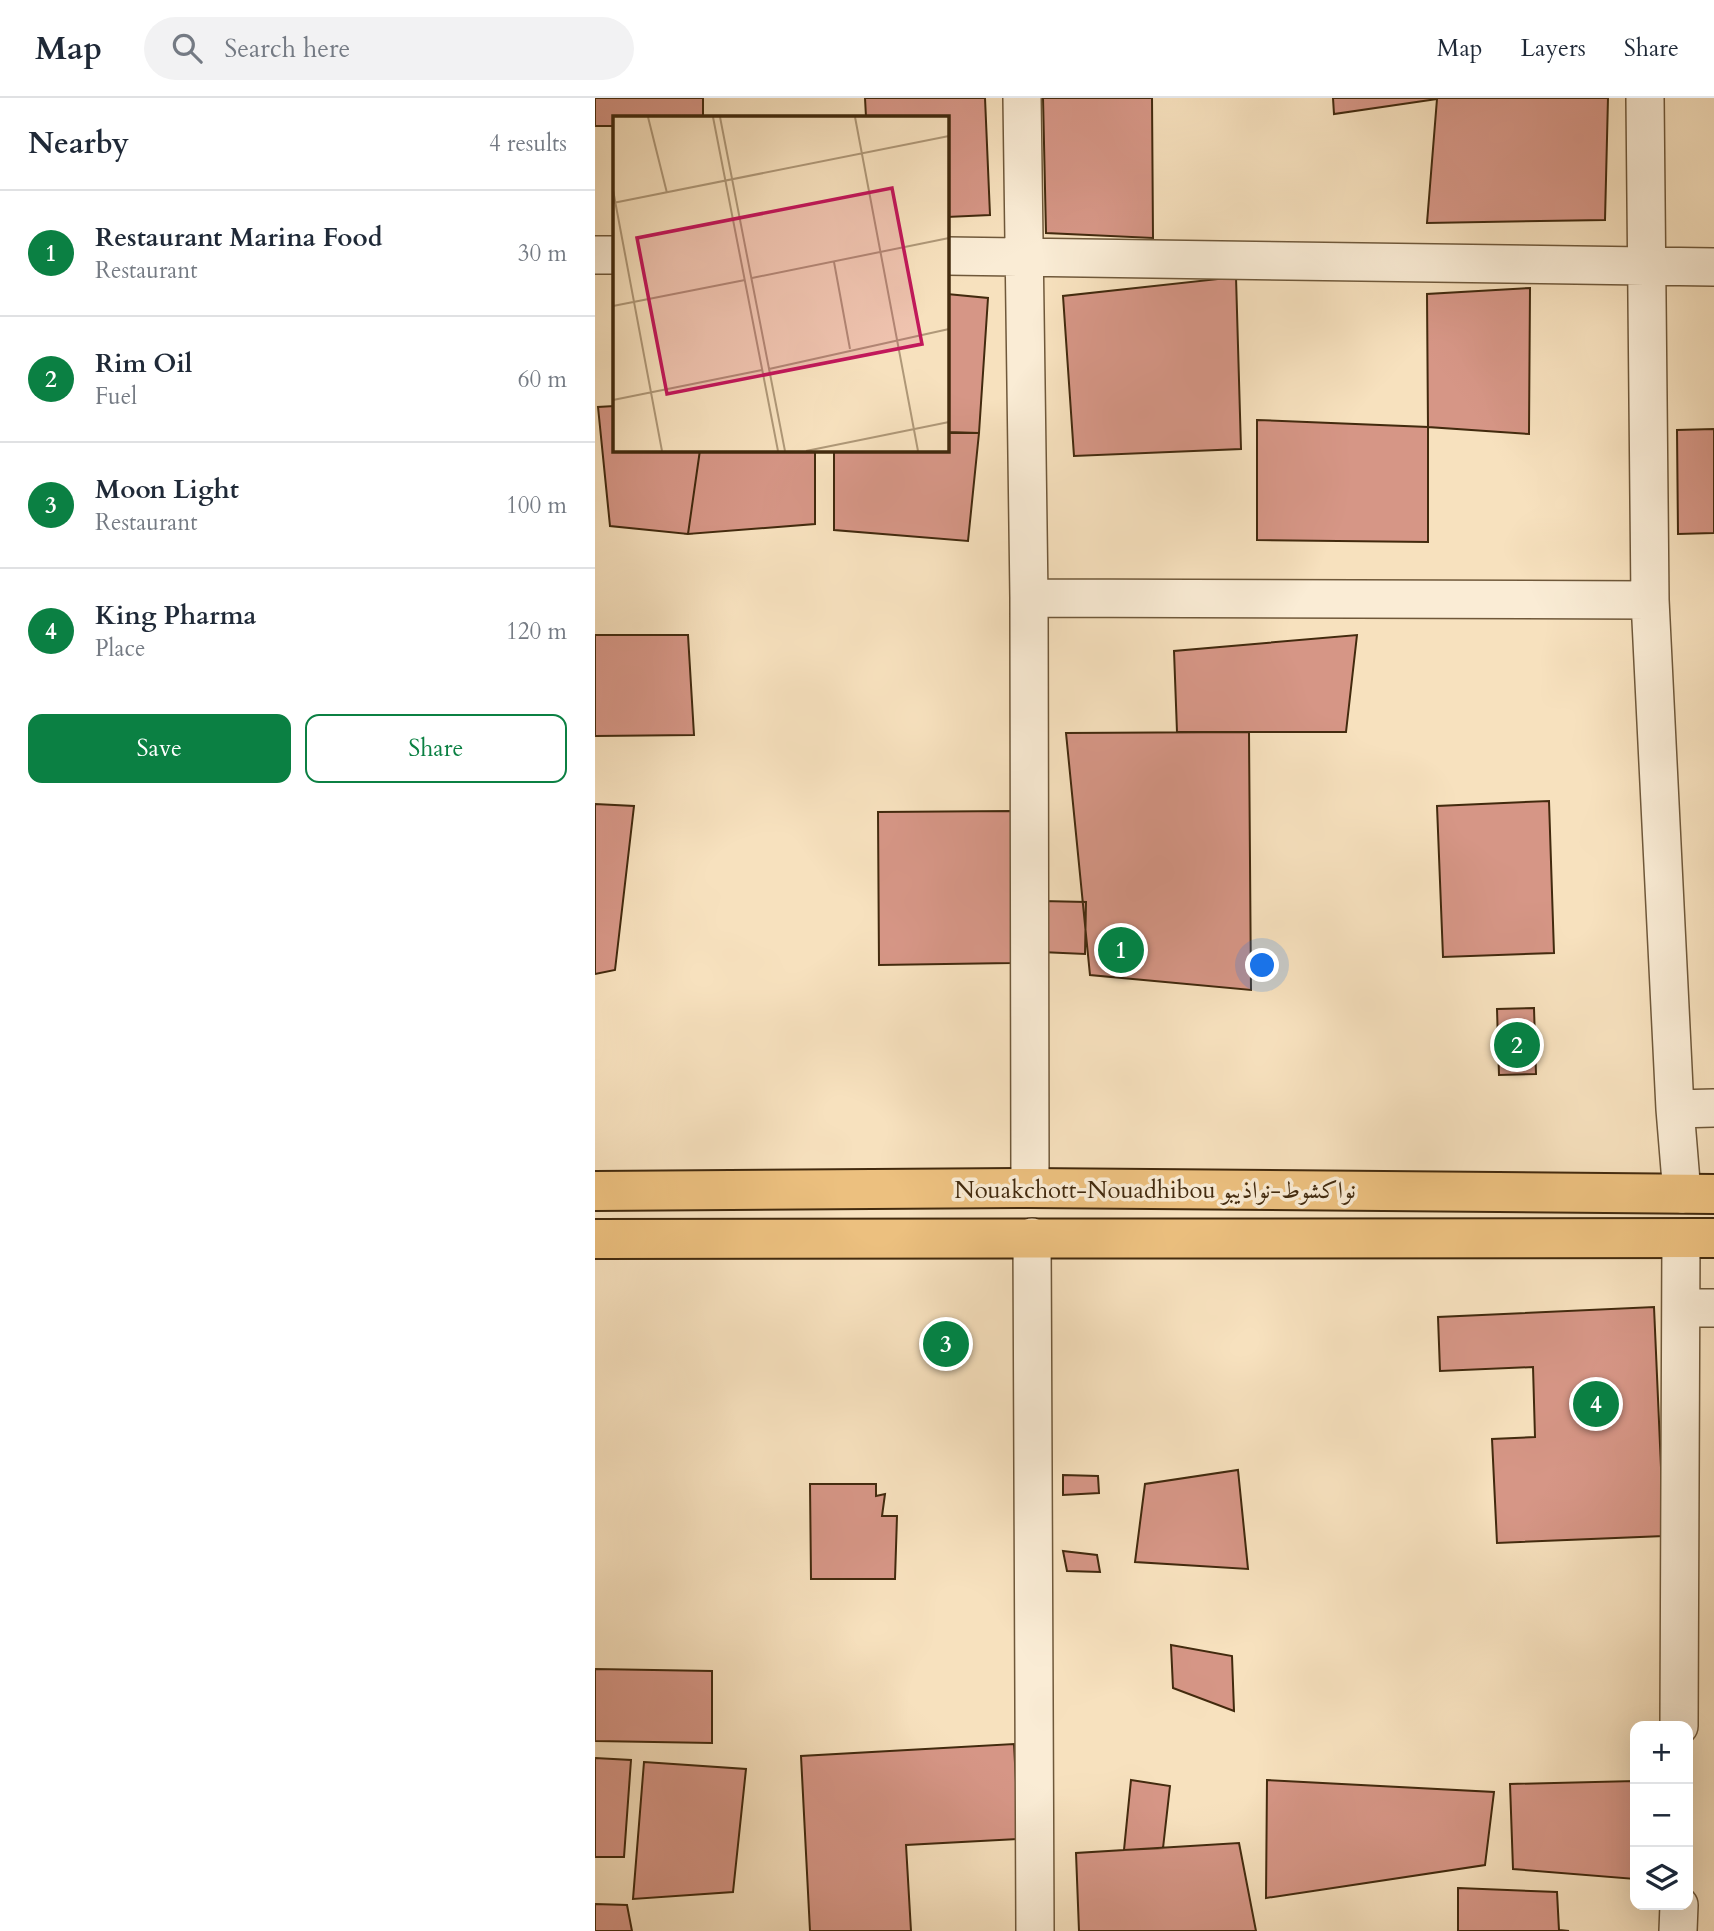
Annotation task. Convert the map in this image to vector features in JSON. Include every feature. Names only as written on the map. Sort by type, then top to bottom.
[{"type":"highway","name":"Nouakchott-Nouadhibou نواكشوط-نواذيبو","points":[[595,1191],[1030,1188],[1698,1194]]},
{"type":"highway","name":"Nouakchott-Nouadhibou نواكشوط-نواذيبو","points":[[595,1238],[1697,1239]]},
{"type":"street","points":[[1022,98],[1029,598],[1030,1188]]},
{"type":"street","points":[[1646,98],[1650,600],[1675,1109],[1698,1194]]},
{"type":"street","points":[[595,256],[613,256]]},
{"type":"street","points":[[949,256],[1714,267]]},
{"type":"street","points":[[1029,598],[1650,600]]},
{"type":"street","points":[[1675,1109],[1714,1108]]},
{"type":"street","points":[[1033,1237],[1035,1931]]},
{"type":"street","points":[[1679,1721],[1697,1308],[1697,1239]]},
{"type":"street","points":[[1678,1931],[1679,1910]]},
{"type":"building","points":[[595,98],[703,98],[703,116],[613,116],[613,126],[595,126]]},
{"type":"building","points":[[865,98],[985,98],[990,215],[949,217],[949,116],[866,116]]},
{"type":"building","points":[[1043,98],[1152,98],[1153,238],[1046,233]]},
{"type":"building","points":[[1333,98],[1608,98],[1605,220],[1427,223],[1437,99],[1334,114]]},
{"type":"building","points":[[1236,277],[1241,449],[1074,456],[1063,296]]},
{"type":"building","points":[[1530,288],[1529,434],[1428,427],[1427,294]]},
{"type":"building","points":[[949,294],[988,298],[979,433],[949,432]]},
{"type":"building","points":[[613,406],[613,452],[700,452],[688,534],[610,526],[598,407]]},
{"type":"building","points":[[1257,420],[1428,427],[1428,542],[1257,540]]},
{"type":"building","points":[[1714,429],[1714,533],[1678,534],[1677,430]]},
{"type":"building","points":[[949,433],[979,433],[968,541],[834,530],[834,452],[949,452]]},
{"type":"building","points":[[700,452],[815,452],[815,524],[688,534]]},
{"type":"building","points":[[595,635],[688,635],[694,735],[595,736]]},
{"type":"building","points":[[1357,635],[1346,732],[1177,732],[1174,651]]},
{"type":"building","points":[[1249,732],[1251,990],[1090,975],[1066,733]]},
{"type":"building","points":[[1549,801],[1554,953],[1443,957],[1437,806]]},
{"type":"building","points":[[595,804],[634,806],[615,970],[595,974]]},
{"type":"building","points":[[1011,811],[1012,963],[879,965],[878,812]]},
{"type":"building","points":[[1042,901],[1086,902],[1085,954],[1041,952]]},
{"type":"building","points":[[1534,1008],[1536,1074],[1499,1075],[1497,1009]]},
{"type":"building","points":[[1654,1307],[1664,1536],[1497,1543],[1492,1439],[1535,1437],[1533,1367],[1440,1371],[1438,1317]]},
{"type":"building","points":[[1238,1470],[1248,1569],[1135,1562],[1145,1484]]},
{"type":"building","points":[[1063,1475],[1098,1476],[1099,1493],[1063,1495]]},
{"type":"building","points":[[810,1484],[876,1484],[876,1496],[885,1494],[882,1516],[897,1516],[895,1579],[811,1579]]},
{"type":"building","points":[[1063,1551],[1097,1555],[1100,1572],[1067,1571]]},
{"type":"building","points":[[1171,1645],[1232,1656],[1234,1711],[1173,1688]]},
{"type":"building","points":[[595,1669],[712,1671],[712,1743],[595,1741]]},
{"type":"building","points":[[1014,1744],[1019,1839],[906,1845],[911,1931],[810,1931],[801,1756]]},
{"type":"building","points":[[595,1758],[631,1760],[624,1857],[595,1857]]},
{"type":"building","points":[[644,1762],[746,1769],[733,1892],[633,1899]]},
{"type":"building","points":[[1131,1780],[1170,1786],[1163,1848],[1124,1850]]},
{"type":"building","points":[[1267,1780],[1494,1792],[1485,1865],[1266,1898]]},
{"type":"building","points":[[1630,1781],[1630,1879],[1513,1869],[1510,1784]]},
{"type":"building","points":[[1239,1843],[1256,1931],[1079,1931],[1076,1853]]},
{"type":"building","points":[[1458,1888],[1557,1892],[1559,1930],[1569,1931],[1458,1931]]},
{"type":"building","points":[[595,1904],[627,1905],[632,1931],[595,1931]]},
{"type":"place","name":"Restaurant Marina Food","points":[[1121,950]]},
{"type":"place","name":"Rim Oil","points":[[1517,1045]]},
{"type":"place","name":"Moon Light","points":[[946,1344]]},
{"type":"place","name":"King Pharma","points":[[1596,1404]]}]
